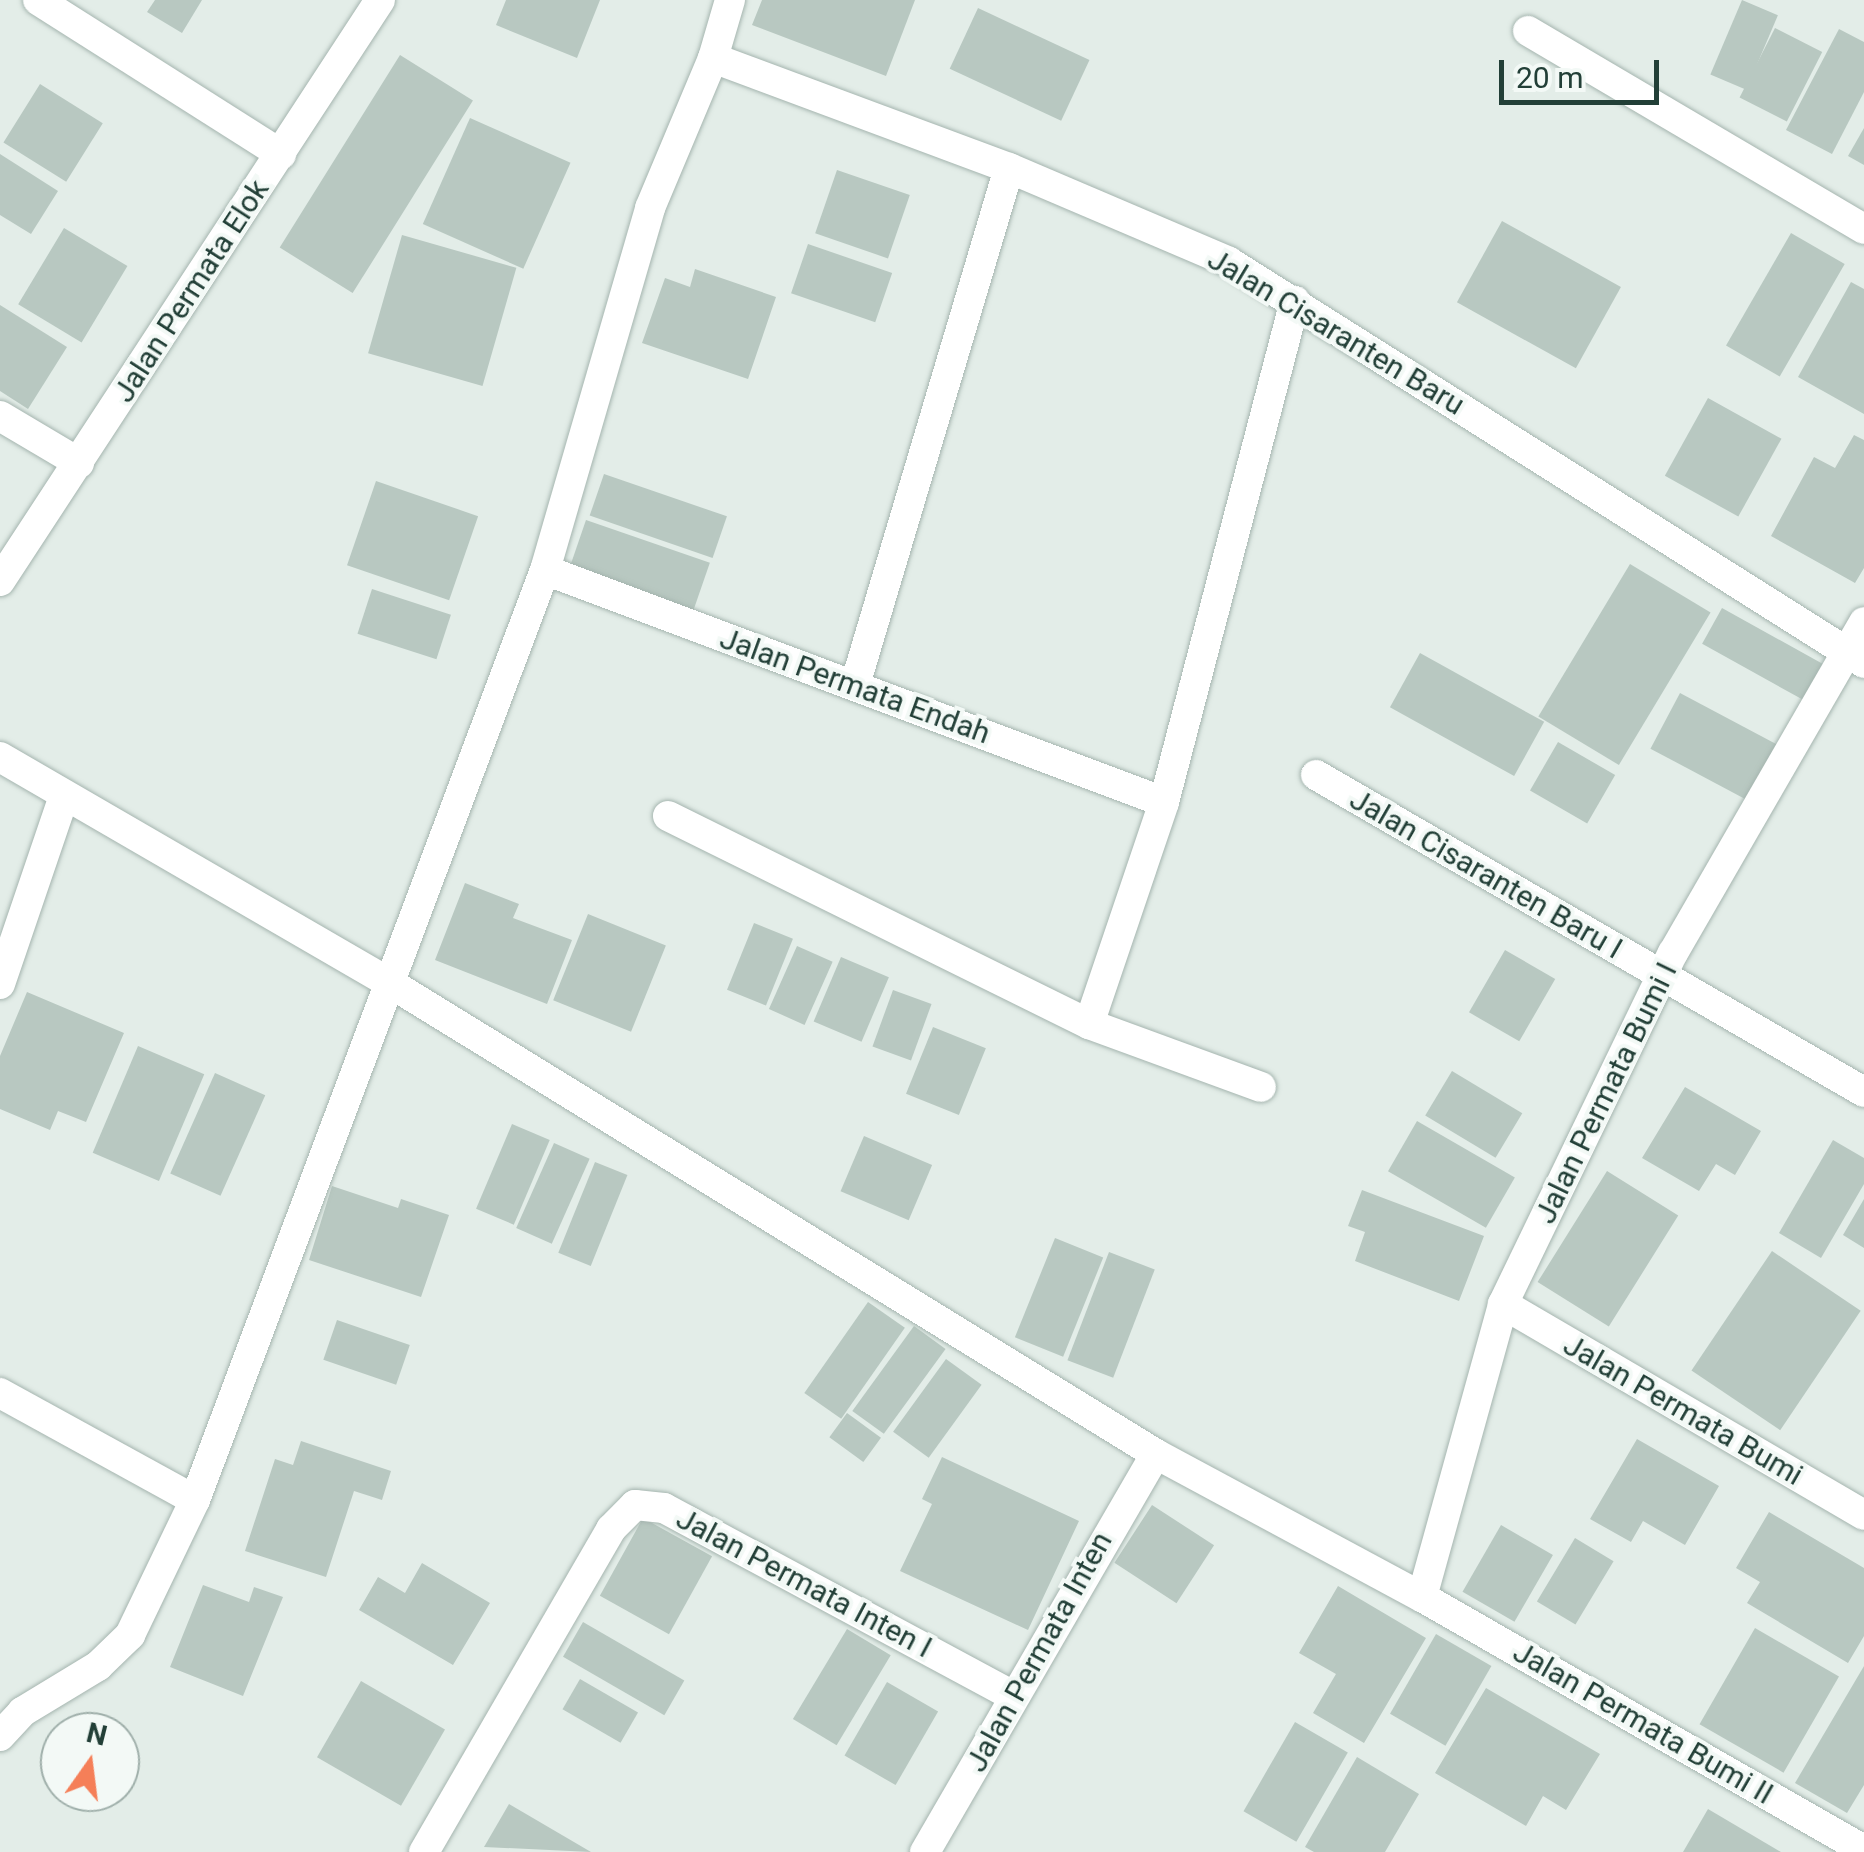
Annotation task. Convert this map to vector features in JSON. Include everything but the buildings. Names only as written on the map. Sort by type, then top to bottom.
[{"type":"street","points":[[38,0],[280,154]]},
{"type":"street","name":"Jalan Permata Elok","points":[[0,581],[380,0]]},
{"type":"street","points":[[0,1736],[22,1712],[98,1666],[130,1636],[195,1500],[545,570],[650,208],[714,58],[730,0]]},
{"type":"street","points":[[1528,31],[1864,229]]},
{"type":"street","name":"Jalan Cisaranten Baru","points":[[714,58],[1009,168],[1229,262],[1856,658]]},
{"type":"street","points":[[854,685],[1009,168]]},
{"type":"street","points":[[1089,1024],[1164,802],[1295,301]]},
{"type":"street","points":[[0,416],[79,463]]},
{"type":"street","name":"Jalan Permata Endah","points":[[545,570],[1164,802]]},
{"type":"street","name":"Jalan Permata Bumi I","points":[[1422,1597],[1503,1304],[1662,977],[1856,658],[1864,622]]},
{"type":"street","name":"Jalan Permata Bumi II","points":[[0,757],[390,982],[1156,1454],[1422,1597],[1864,1850]]},
{"type":"street","name":"Jalan Cisaranten Baru I","points":[[1316,776],[1864,1092]]},
{"type":"street","points":[[0,984],[64,796]]},
{"type":"street","points":[[668,816],[1089,1024],[1261,1086]]},
{"type":"street","name":"Jalan Permata Bumi","points":[[1503,1304],[1864,1515]]},
{"type":"street","points":[[0,1393],[195,1500]]},
{"type":"street","name":"Jalan Permata Inten","points":[[925,1852],[1011,1694],[1156,1454]]},
{"type":"street","name":"Jalan Permata Inten I","points":[[424,1852],[611,1528],[634,1506],[664,1508],[1011,1694]]}]
